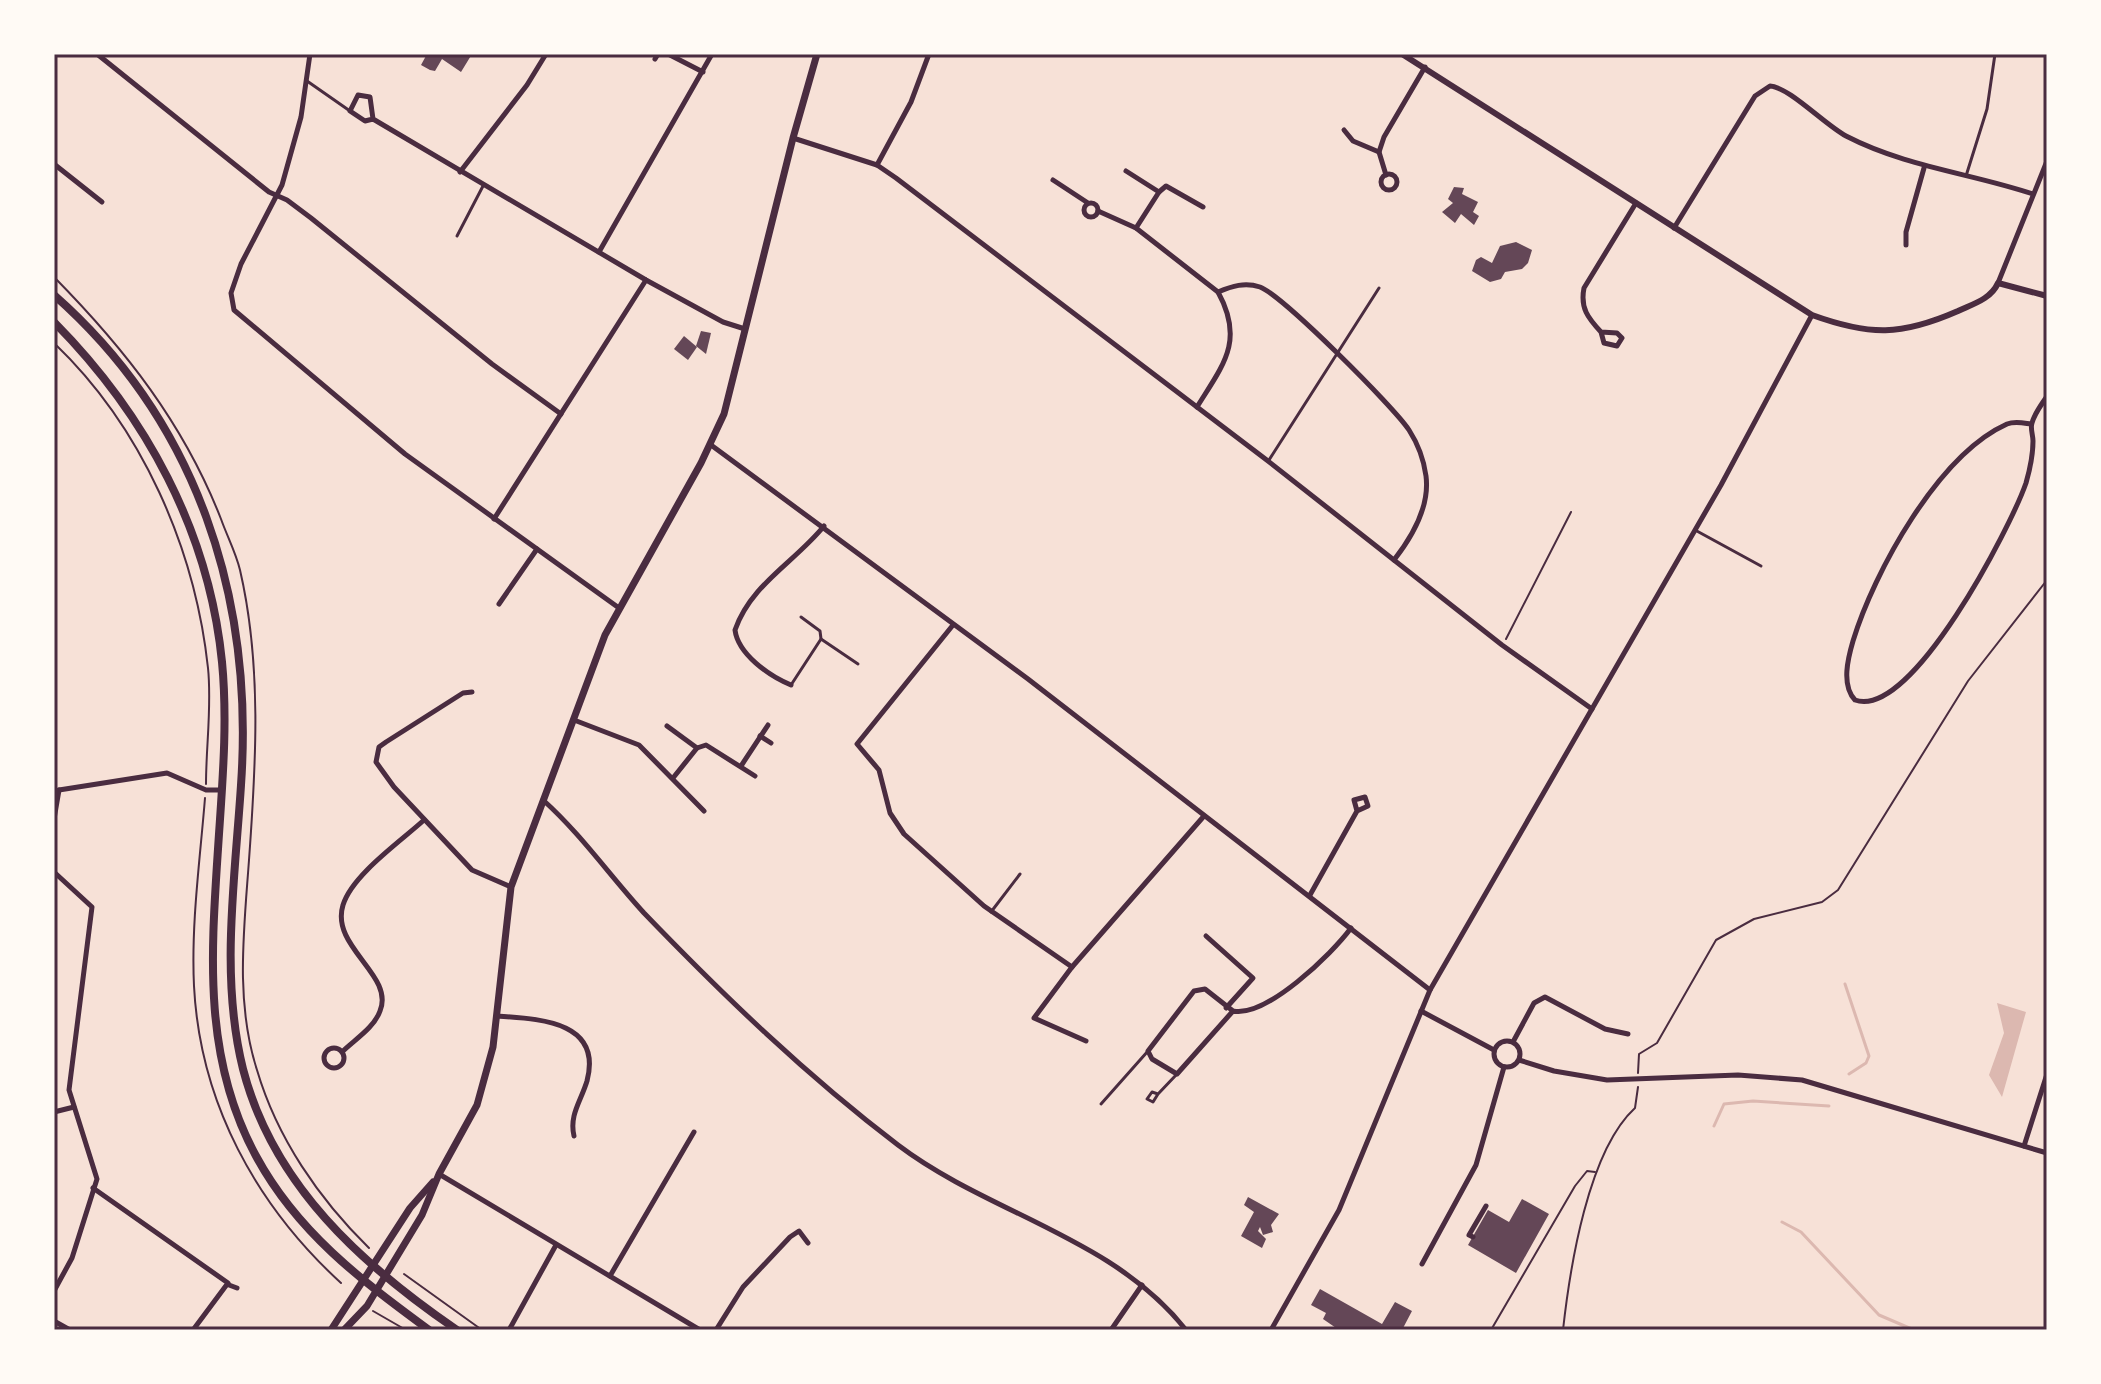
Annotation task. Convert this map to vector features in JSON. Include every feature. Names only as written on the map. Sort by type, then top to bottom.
[{"type":"main road","points":[[344,1330],[376,1292],[422,1215],[439,1174],[481,1095],[490,1063],[497,1016],[511,887],[605,635],[711,445],[724,414],[817,54]]},
{"type":"main road","points":[[54,295],[119,363],[161,422],[191,480],[215,538],[234,609],[244,687],[231,941],[233,1009],[244,1069],[256,1106],[288,1171],[329,1224],[385,1276],[457,1330]]},
{"type":"main road","points":[[54,322],[107,380],[143,431],[193,534],[206,577],[222,662],[221,790],[211,933],[212,1016],[227,1087],[255,1155],[284,1200],[319,1242],[363,1282],[429,1330]]},
{"type":"main road","points":[[331,1330],[410,1208],[439,1174]]},
{"type":"street","points":[[310,54],[299,124],[277,195],[233,287],[231,304],[237,314],[394,445],[619,608]]},
{"type":"street","points":[[460,172],[527,85],[546,54]]},
{"type":"street","points":[[668,54],[703,72]]},
{"type":"street","points":[[599,252],[712,54]]},
{"type":"street","points":[[877,165],[911,102],[929,54]]},
{"type":"street","points":[[1402,54],[1812,315],[1865,331],[1908,330],[1928,325],[1982,300],[1998,283],[2047,161]]},
{"type":"street","points":[[101,55],[492,364],[561,414]]},
{"type":"street","points":[[1386,175],[1379,152],[1425,67]]},
{"type":"street","points":[[1674,228],[1755,96],[1770,86],[1783,90],[1846,136],[1924,168],[2033,194]]},
{"type":"street","points":[[373,119],[370,97],[363,94],[355,97],[350,111],[365,121],[373,119],[646,280],[723,322],[745,329]]},
{"type":"street","points":[[1344,130],[1353,141],[1379,152]]},
{"type":"street","points":[[793,138],[877,165],[1268,461],[1502,645],[1592,709]]},
{"type":"street","points":[[54,164],[102,202]]},
{"type":"street","points":[[1906,245],[1906,232],[1924,168]]},
{"type":"street","points":[[1126,171],[1159,192]]},
{"type":"street","points":[[1053,180],[1088,203],[1095,204],[1098,211],[1136,228],[1218,292],[1231,324],[1231,345],[1228,357],[1197,407]]},
{"type":"street","points":[[1136,228],[1166,186],[1203,207]]},
{"type":"street","points":[[1088,203],[1083,209],[1086,216],[1094,217],[1098,211]]},
{"type":"street","points":[[1601,332],[1584,309],[1584,288],[1636,203]]},
{"type":"street","points":[[494,519],[646,280]]},
{"type":"street","points":[[1998,283],[2047,296]]},
{"type":"street","points":[[1218,292],[1245,285],[1269,292],[1403,422],[1423,464],[1427,494],[1424,507],[1394,560]]},
{"type":"street","points":[[1271,1330],[1339,1210],[1430,990],[1695,530],[1812,315]]},
{"type":"street","points":[[2031,424],[2009,423],[1986,437],[1941,481],[1903,532],[1871,589],[1851,648],[1847,681],[1855,700],[1875,699],[1910,673],[1977,585],[2004,535],[2027,480],[2032,454],[2031,424],[2047,396]]},
{"type":"street","points":[[711,445],[824,526],[1310,895],[1430,990]]},
{"type":"street","points":[[791,685],[769,674],[754,660],[740,644],[735,630],[744,611],[766,582],[807,547],[824,526]]},
{"type":"street","points":[[499,604],[537,549]]},
{"type":"street","points":[[953,625],[857,744],[879,770],[890,813],[904,834],[991,912],[1072,967]]},
{"type":"street","points":[[472,692],[463,693],[386,742],[376,754],[377,767],[474,872],[511,887]]},
{"type":"street","points":[[574,720],[639,745],[665,775],[672,778],[704,811]]},
{"type":"street","points":[[741,766],[768,725]]},
{"type":"street","points":[[667,726],[697,748],[712,747],[755,776]]},
{"type":"street","points":[[760,736],[771,743]]},
{"type":"street","points":[[672,778],[697,748]]},
{"type":"street","points":[[54,819],[56,788],[167,773],[206,790],[221,790]]},
{"type":"street","points":[[543,800],[746,1018],[879,1129],[933,1166],[1105,1259],[1142,1285],[1186,1330]]},
{"type":"street","points":[[1310,895],[1357,811]]},
{"type":"street","points":[[1086,1041],[1034,1018],[1072,967],[1204,816]]},
{"type":"street","points":[[342,1052],[375,1020],[382,1005],[376,980],[346,937],[341,916],[343,906],[360,879],[424,820]]},
{"type":"street","points":[[54,872],[87,900],[93,915],[69,1090],[96,1172],[72,1258],[54,1291]]},
{"type":"street","points":[[1233,1011],[1177,1074],[1152,1059],[1148,1051],[1194,991],[1205,989],[1233,1011],[1249,1011],[1269,1003],[1351,928]]},
{"type":"street","points":[[1206,936],[1253,978],[1226,1008]]},
{"type":"street","points":[[1513,1042],[1534,1003],[1545,997],[1605,1029],[1628,1034]]},
{"type":"street","points":[[1421,1011],[1494,1050]]},
{"type":"street","points":[[497,1016],[552,1021],[575,1034],[587,1049],[588,1079],[572,1118],[574,1136]]},
{"type":"street","points":[[1504,1041],[1513,1042],[1520,1051],[1519,1060],[1512,1067],[1504,1067],[1496,1062],[1494,1050],[1504,1041]]},
{"type":"street","points":[[1519,1060],[1554,1071],[1607,1080],[1738,1075],[1802,1080],[2047,1153]]},
{"type":"street","points":[[1422,1264],[1476,1165],[1504,1067]]},
{"type":"street","points":[[2024,1146],[2047,1074]]},
{"type":"street","points":[[54,1112],[74,1107]]},
{"type":"street","points":[[610,1276],[694,1132]]},
{"type":"street","points":[[439,1174],[700,1330]]},
{"type":"street","points":[[93,1188],[237,1288]]},
{"type":"street","points":[[1473,1237],[1469,1235],[1486,1206]]},
{"type":"street","points":[[716,1330],[743,1287],[790,1237],[799,1231],[808,1243]]},
{"type":"street","points":[[509,1330],[509,1324],[556,1245]]},
{"type":"street","points":[[193,1330],[229,1285]]},
{"type":"street","points":[[1111,1330],[1142,1285]]},
{"type":"street","points":[[56,1325],[70,1330]]},
{"type":"lane","points":[[1966,176],[1987,109],[1995,54]]},
{"type":"lane","points":[[307,81],[350,111]]},
{"type":"lane","points":[[457,236],[483,186]]},
{"type":"lane","points":[[1268,461],[1379,288]]},
{"type":"lane","points":[[1695,530],[1761,566]]},
{"type":"lane","points":[[791,685],[821,639],[820,631],[801,617]]},
{"type":"lane","points":[[821,639],[858,664]]},
{"type":"lane","points":[[991,912],[1020,874]]},
{"type":"lane","points":[[1101,1104],[1148,1051]]},
{"type":"lane","points":[[1158,1094],[1177,1074]]},
{"type":"path","points":[[54,343],[99,394],[130,439],[165,505],[185,559],[208,670],[206,790],[194,986],[215,1099],[245,1166],[263,1195],[297,1241],[341,1283]]},
{"type":"path","points":[[1502,645],[1548,564],[1571,512]]},
{"type":"path","points":[[1637,1071],[1639,1054],[1657,1043],[1716,940],[1754,919],[1822,902],[1838,890],[1968,681],[2047,580]]},
{"type":"path","points":[[1563,1330],[1580,1230],[1614,1133],[1622,1119],[1635,1108],[1638,1090]]},
{"type":"path","points":[[1491,1330],[1575,1186],[1587,1171],[1598,1173]]},
{"type":"path","points":[[404,1274],[482,1330]]},
{"type":"path","points":[[373,1311],[406,1330]]},
{"type":"shaded area","points":[[1997,1003],[2026,1012],[2002,1097],[1989,1075],[2004,1033]]},
{"type":"building","points":[[427,54],[472,54],[461,72],[442,59],[435,71],[430,70],[421,65]]},
{"type":"building","points":[[1454,187],[1464,188],[1462,194],[1478,202],[1473,212],[1479,216],[1474,225],[1461,214],[1455,223],[1442,212],[1453,203],[1448,199]]},
{"type":"building","points":[[1516,242],[1532,250],[1528,263],[1522,269],[1505,272],[1501,279],[1490,282],[1472,271],[1476,260],[1481,257],[1492,263],[1500,246]]},
{"type":"building","points":[[701,331],[711,333],[706,354],[696,346]]},
{"type":"building","points":[[684,336],[697,347],[688,360],[674,349]]},
{"type":"building","points":[[1248,1197],[1279,1214],[1271,1225],[1273,1232],[1263,1235],[1260,1227],[1258,1231],[1266,1239],[1262,1248],[1241,1236],[1254,1212],[1244,1205]]},
{"type":"building","points":[[1522,1199],[1549,1214],[1516,1273],[1468,1245],[1488,1210],[1509,1222]]},
{"type":"building","points":[[1320,1289],[1382,1324],[1395,1302],[1412,1311],[1402,1330],[1339,1330],[1323,1319],[1326,1313],[1311,1305]]},
{"type":"waterway","points":[[1845,984],[1869,1056],[1866,1063],[1849,1074]]},
{"type":"waterway","points":[[1714,1126],[1724,1104],[1753,1101],[1829,1106]]},
{"type":"waterway","points":[[1782,1222],[1801,1232],[1879,1315],[1914,1330]]}]
